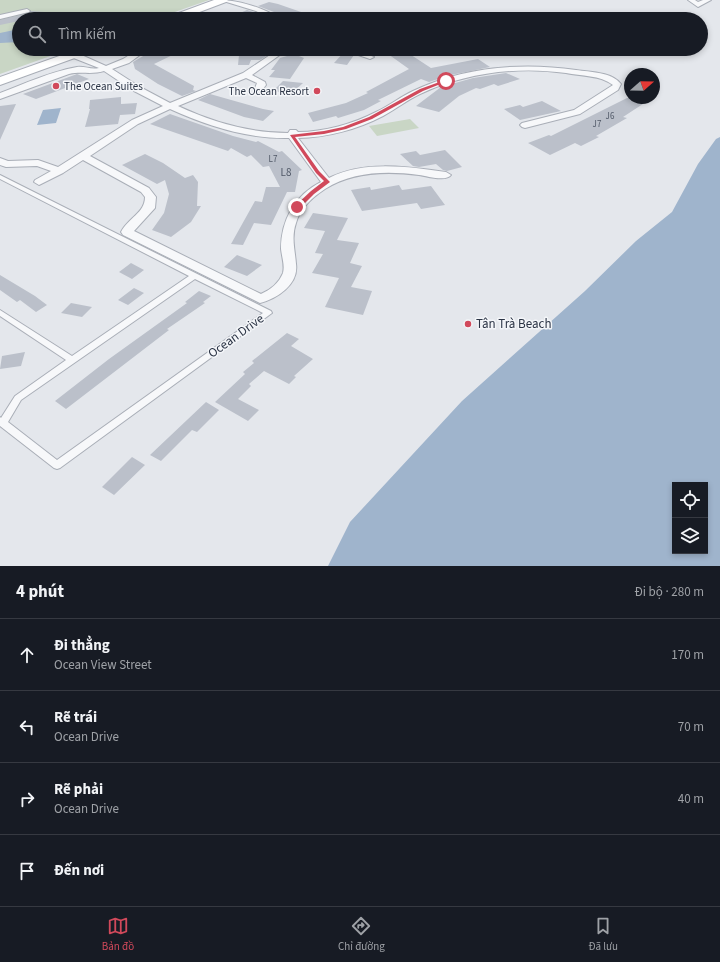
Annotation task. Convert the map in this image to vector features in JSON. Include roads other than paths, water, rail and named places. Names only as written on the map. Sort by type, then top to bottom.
[{"type":"main road","points":[[191,12],[223,0]]},
{"type":"main road","points":[[0,82],[71,56]]},
{"type":"street","points":[[223,0],[262,12]]},
{"type":"street","points":[[691,0],[698,5],[708,0]]},
{"type":"street","points":[[22,12],[27,11]]},
{"type":"street","points":[[0,17],[12,14]]},
{"type":"street","points":[[87,56],[105,69],[143,92],[174,104],[207,120],[248,132],[292,134],[324,132],[344,128],[376,116],[407,97],[437,83],[511,69],[545,68],[589,74],[616,82],[616,86],[614,88],[584,109],[570,115],[525,125]]},
{"type":"street","points":[[92,56],[116,66],[174,104]]},
{"type":"street","points":[[0,96],[66,72],[79,69],[93,72],[116,66],[134,56]]},
{"type":"street","points":[[39,182],[83,156],[130,125],[174,104],[246,74],[273,56]]},
{"type":"street","points":[[246,74],[261,82],[262,85],[259,88]]},
{"type":"street","points":[[292,134],[318,172],[328,182]]},
{"type":"street","points":[[83,156],[148,193],[151,200],[149,209],[131,224],[127,232],[169,254],[198,274]]},
{"type":"street","points":[[0,161],[6,164],[38,163],[59,171]]},
{"type":"street","name":"Ocean Drive","points":[[198,274],[253,297],[260,299],[272,296],[285,281],[290,268],[288,254],[290,223],[297,207],[312,192],[328,182],[344,176],[372,171],[393,169],[446,175]]},
{"type":"lane","name":"Ocean Drive","points":[[0,177],[198,274],[268,313],[57,465],[1,422]]},
{"type":"lane","points":[[1,422],[18,398],[198,274]]},
{"type":"lane","points":[[0,312],[72,360]]},
{"type":"water","points":[[12,30],[12,42],[0,43],[0,33]]},
{"type":"water","points":[[61,108],[56,123],[37,125],[43,110]]},
{"type":"water","points":[[720,137],[720,566],[328,566],[350,522],[462,401],[585,291],[636,241],[672,212],[698,164],[716,139]]},
{"type":"place","name":"The Ocean Suites","points":[[56,86]]},
{"type":"place","name":"The Ocean Resort","points":[[317,91]]},
{"type":"place","name":"Tân Trà Beach","points":[[468,324]]}]
